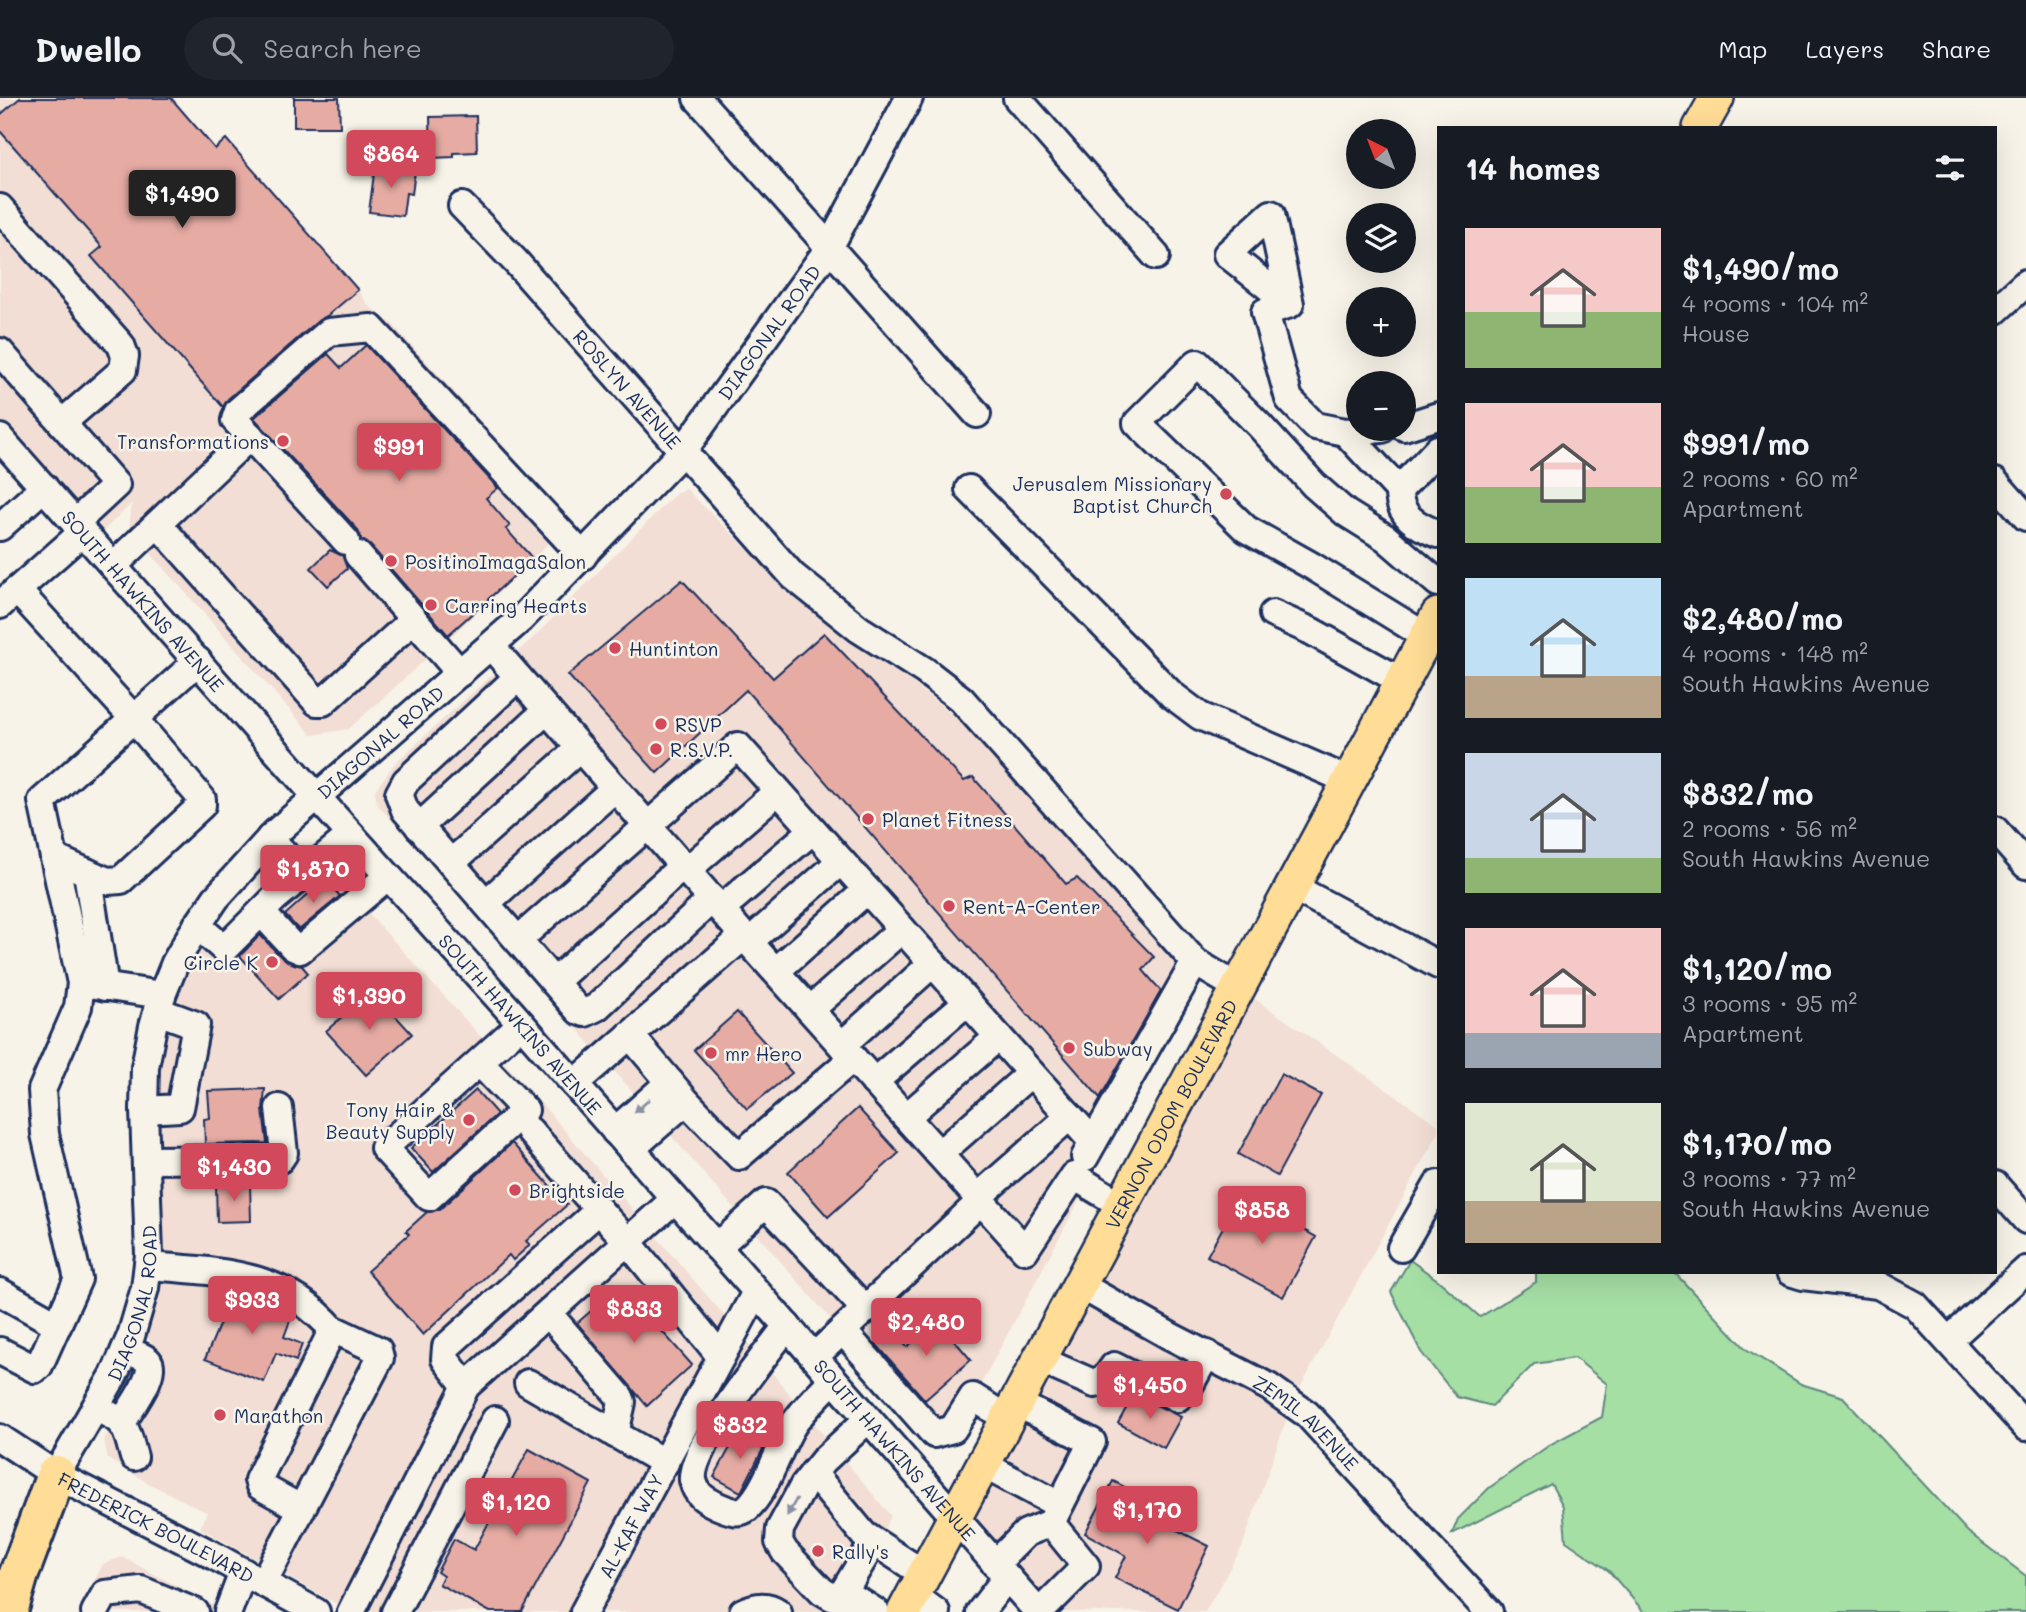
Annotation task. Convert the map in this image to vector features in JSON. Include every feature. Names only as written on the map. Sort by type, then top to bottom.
[{"type":"highway","points":[[0,1559],[25,1516],[56,1475]]},
{"type":"highway","points":[[8,1612],[19,1574],[56,1475]]},
{"type":"main road","points":[[1701,126],[1717,98]]},
{"type":"main road","name":"VERNON ODOM BOULEVARD","points":[[919,1598],[955,1518],[1433,626]]},
{"type":"street","points":[[697,98],[976,414]]},
{"type":"street","name":"DIAGONAL ROAD","points":[[56,1475],[125,1350],[145,1288],[148,1266],[148,1160],[144,1110],[145,1067],[160,1003],[175,963],[197,925],[242,867],[270,838],[491,646],[583,556],[683,451],[829,248],[909,98]]},
{"type":"street","points":[[1017,98],[1157,256]]},
{"type":"street","name":"ROSLYN AVENUE","points":[[462,205],[516,262],[793,576],[859,628],[925,671],[961,699],[1195,962],[1239,988]]},
{"type":"street","points":[[0,208],[121,345],[125,356],[123,370],[62,424]]},
{"type":"street","points":[[1997,309],[2026,283]]},
{"type":"street","points":[[1290,304],[1265,312],[1289,399],[1315,426],[1345,432],[1399,490],[1400,505],[1405,515],[1417,526],[1437,534]]},
{"type":"street","points":[[460,673],[235,419],[238,411],[329,332],[372,328],[583,556]]},
{"type":"street","points":[[0,352],[116,485],[9,598],[134,719],[202,799],[202,805],[121,880],[107,881],[54,858]]},
{"type":"street","points":[[1433,626],[1312,566],[1246,529],[1137,423],[1197,363],[1314,485],[1346,513],[1387,538],[1437,582]]},
{"type":"street","points":[[1416,423],[1437,416]]},
{"type":"street","points":[[113,566],[250,436]]},
{"type":"street","name":"SOUTH HAWKINS AVENUE","points":[[0,438],[316,796],[522,1024],[1039,1612]]},
{"type":"street","points":[[1399,490],[1437,450]]},
{"type":"street","points":[[1997,484],[2026,517]]},
{"type":"street","points":[[0,527],[44,487]]},
{"type":"street","points":[[969,489],[1172,695],[1200,716],[1350,781]]},
{"type":"street","points":[[158,524],[317,702],[323,702],[413,620]]},
{"type":"street","points":[[1273,614],[1311,631],[1403,682]]},
{"type":"street","points":[[491,646],[716,904],[1025,1250],[1074,1176],[1195,962]]},
{"type":"street","points":[[93,985],[54,858],[42,802],[198,661]]},
{"type":"street","points":[[518,677],[406,781],[400,794],[405,810],[419,827],[579,1011],[591,1011],[716,904],[813,830]]},
{"type":"street","points":[[419,827],[547,710]]},
{"type":"street","points":[[518,940],[738,746],[1093,1142]]},
{"type":"street","points":[[451,863],[580,748]]},
{"type":"street","points":[[486,903],[615,788]]},
{"type":"street","points":[[554,982],[778,791]]},
{"type":"street","points":[[1997,832],[2026,865]]},
{"type":"street","points":[[197,925],[224,949],[302,874],[351,835]]},
{"type":"street","points":[[270,838],[302,874]]},
{"type":"street","points":[[574,1084],[841,860]]},
{"type":"street","points":[[0,1351],[35,1368],[39,1366],[78,1279],[45,1134],[42,1090],[78,1007],[93,985],[87,872]]},
{"type":"street","points":[[261,912],[293,947],[300,950],[388,876]]},
{"type":"street","points":[[1293,887],[1437,964]]},
{"type":"street","points":[[776,971],[867,890]]},
{"type":"street","points":[[810,1010],[902,929]]},
{"type":"street","points":[[630,1035],[739,1156],[933,963]]},
{"type":"street","points":[[93,985],[160,1003],[195,1025],[180,1108],[144,1110]]},
{"type":"street","points":[[874,1082],[967,1002]]},
{"type":"street","points":[[479,1062],[525,1110],[429,1197],[383,1148],[479,1062],[522,1024]]},
{"type":"street","points":[[906,1117],[998,1037]]},
{"type":"street","points":[[939,1154],[1031,1073]]},
{"type":"street","points":[[623,1140],[678,1091]]},
{"type":"street","points":[[148,1160],[280,1159],[285,1153],[279,1108]]},
{"type":"street","points":[[814,1357],[1070,1116]]},
{"type":"street","points":[[530,1131],[628,1241],[722,1357]]},
{"type":"street","points":[[1074,1176],[1123,1206]]},
{"type":"street","points":[[1401,1248],[1437,1186]]},
{"type":"street","points":[[1997,1187],[2026,1220]]},
{"type":"street","points":[[351,1612],[466,1386],[675,1199]]},
{"type":"street","points":[[717,1247],[766,1203],[866,1310]]},
{"type":"street","points":[[466,1386],[444,1359],[446,1348],[599,1210]]},
{"type":"street","points":[[148,1266],[252,1277],[301,1299],[334,1331],[378,1350],[380,1358],[302,1510],[228,1612]]},
{"type":"street","points":[[1949,1340],[2026,1270]]},
{"type":"street","points":[[1796,1274],[1878,1285],[1916,1305],[2026,1427]]},
{"type":"street","name":"ZEMIL AVENUE","points":[[1080,1285],[1269,1387],[1307,1414],[1489,1612]]},
{"type":"street","points":[[0,1292],[58,1325]]},
{"type":"street","name":"AL-KAF WAY","points":[[584,1612],[757,1292]]},
{"type":"street","points":[[548,1313],[620,1397],[622,1402],[615,1434]]},
{"type":"street","points":[[787,1326],[719,1420],[696,1461],[693,1478],[697,1492],[706,1501],[733,1512],[746,1509],[757,1496],[800,1415],[833,1380]]},
{"type":"street","points":[[302,1510],[260,1486],[258,1480],[334,1331]]},
{"type":"street","points":[[844,1331],[934,1434],[953,1429],[973,1397],[1092,1442],[1055,1514],[1026,1533],[1001,1570],[980,1612]]},
{"type":"street","points":[[122,1423],[151,1375],[151,1366],[147,1359],[125,1350]]},
{"type":"street","points":[[1040,1360],[1095,1384],[1107,1376],[1114,1366],[1177,1398],[1187,1390],[1207,1354]]},
{"type":"street","points":[[528,1383],[665,1463]]},
{"type":"street","points":[[694,1407],[719,1420]]},
{"type":"street","points":[[95,1408],[122,1423],[134,1457]]},
{"type":"street","points":[[868,1419],[813,1473],[780,1529],[779,1542],[822,1591],[832,1597],[852,1597],[876,1612]]},
{"type":"street","points":[[395,1612],[495,1420]]},
{"type":"street","name":"FREDERICK BOULEVARD","points":[[0,1438],[56,1475],[316,1612]]},
{"type":"street","points":[[984,1465],[1055,1514],[1086,1566],[1039,1612]]},
{"type":"street","points":[[813,1473],[919,1598]]},
{"type":"street","points":[[841,1595],[873,1543]]},
{"type":"street","points":[[95,1612],[105,1594],[141,1590],[195,1612]]},
{"type":"street","points":[[743,1612],[755,1606],[772,1608],[778,1612]]},
{"type":"shaded area","points":[[0,98],[171,98],[214,148],[226,139],[358,290],[368,305],[392,324],[569,518],[533,561],[349,729],[312,735],[129,529],[132,503],[92,542],[0,438]]},
{"type":"shaded area","points":[[686,489],[801,602],[910,681],[983,739],[1187,965],[1193,988],[953,1436],[936,1440],[377,804],[375,790],[396,762],[536,635],[676,493]]},
{"type":"shaded area","points":[[298,848],[312,851],[540,1102],[723,1314],[891,1516],[843,1612],[351,1612],[200,1528],[208,1513],[108,1459],[104,1440],[152,1342],[143,1334],[158,1250],[158,1134],[164,1023],[196,944],[209,951],[225,928]]},
{"type":"shaded area","points":[[1239,988],[1437,1124],[1437,1135],[1292,1403],[1242,1547],[1205,1612],[1038,1612],[955,1518]]},
{"type":"shaded area","points":[[122,1557],[226,1612],[78,1612],[103,1564]]},
{"type":"green space","points":[[1410,1260],[1480,1317],[1536,1282],[1536,1274],[1676,1274],[1746,1349],[1801,1384],[1843,1397],[1968,1532],[2026,1576],[2026,1612],[1644,1612],[1609,1571],[1566,1541],[1563,1506],[1551,1484],[1452,1534],[1458,1519],[1489,1488],[1551,1444],[1602,1417],[1607,1384],[1575,1358],[1534,1364],[1492,1406],[1457,1397],[1421,1352],[1391,1292]]},
{"type":"building","points":[[20,98],[171,98],[215,149],[226,139],[358,290],[319,320],[228,399],[223,407],[91,256],[102,247],[0,131],[0,115]]},
{"type":"building","points":[[294,98],[339,98],[340,127],[294,127]]},
{"type":"building","points":[[476,116],[477,152],[431,158],[430,117]]},
{"type":"building","points":[[375,166],[415,171],[412,194],[406,193],[403,216],[369,212]]},
{"type":"building","points":[[366,345],[498,488],[486,498],[510,526],[506,529],[533,559],[448,635],[370,545],[361,540],[358,530],[254,418],[328,354],[341,368]]},
{"type":"building","points":[[330,550],[343,556],[347,569],[328,586],[311,568]]},
{"type":"building","points":[[682,580],[773,678],[824,633],[964,781],[973,777],[1066,884],[1077,878],[1154,957],[1143,970],[1161,991],[1100,1098],[746,690],[657,773],[568,675]]},
{"type":"building","points":[[325,879],[340,896],[299,930],[285,915]]},
{"type":"building","name":"Circle K","points":[[260,935],[282,958],[302,966],[308,973],[279,999],[240,956]]},
{"type":"building","points":[[372,990],[412,1034],[366,1075],[326,1031]]},
{"type":"building","points":[[737,1012],[792,1073],[747,1109],[694,1050]]},
{"type":"building","points":[[1281,1074],[1321,1095],[1277,1176],[1238,1154]]},
{"type":"building","points":[[265,1089],[263,1110],[267,1143],[205,1144],[204,1119],[210,1118],[208,1091]]},
{"type":"building","points":[[476,1090],[497,1114],[433,1172],[411,1148]]},
{"type":"building","points":[[858,1108],[899,1153],[828,1217],[788,1172]]},
{"type":"building","points":[[512,1143],[567,1205],[526,1241],[530,1245],[513,1260],[509,1255],[423,1335],[367,1271],[409,1234],[406,1231],[427,1212],[440,1209]]},
{"type":"building","points":[[250,1184],[251,1221],[217,1222],[216,1186]]},
{"type":"building","points":[[1241,1195],[1316,1237],[1283,1297],[1207,1256]]},
{"type":"building","points":[[621,1285],[692,1365],[647,1406],[577,1323]]},
{"type":"building","points":[[232,1291],[266,1300],[292,1315],[284,1337],[302,1344],[296,1361],[276,1353],[264,1382],[205,1359],[225,1311],[220,1309],[226,1295],[230,1297]]},
{"type":"building","points":[[937,1320],[971,1360],[925,1400],[876,1344],[892,1330],[907,1347]]},
{"type":"building","points":[[1134,1394],[1181,1417],[1164,1448],[1118,1423]]},
{"type":"building","points":[[739,1431],[765,1445],[741,1492],[714,1477]]},
{"type":"building","points":[[529,1449],[591,1483],[522,1612],[490,1612],[439,1584],[443,1576],[437,1572],[454,1539],[474,1550]]},
{"type":"building","points":[[1113,1481],[1149,1500],[1146,1507],[1174,1521],[1171,1527],[1209,1546],[1178,1609],[1115,1578],[1126,1556],[1085,1533]]},
{"type":"place","name":"Transformations","points":[[283,441]]},
{"type":"place","name":"Jerusalem Missionary Baptist Church","points":[[1226,494]]},
{"type":"place","name":"PositinoImagaSalon","points":[[391,561]]},
{"type":"place","name":"Carring Hearts","points":[[431,605]]},
{"type":"place","name":"Huntinton","points":[[615,648]]},
{"type":"place","name":"RSVP","points":[[661,724]]},
{"type":"place","name":"R.S.V.P.","points":[[656,749]]},
{"type":"place","name":"Planet Fitness","points":[[868,819]]},
{"type":"place","name":"Rent-A-Center","points":[[949,906]]},
{"type":"place","name":"Circle K","points":[[272,962]]},
{"type":"place","name":"Subway","points":[[1069,1048]]},
{"type":"place","name":"mr Hero","points":[[711,1053]]},
{"type":"place","name":"Tony Hair & Beauty Supply","points":[[469,1120]]},
{"type":"place","name":"Brightside","points":[[515,1190]]},
{"type":"place","name":"Marathon","points":[[220,1415]]},
{"type":"place","name":"Rally's","points":[[818,1551]]}]
